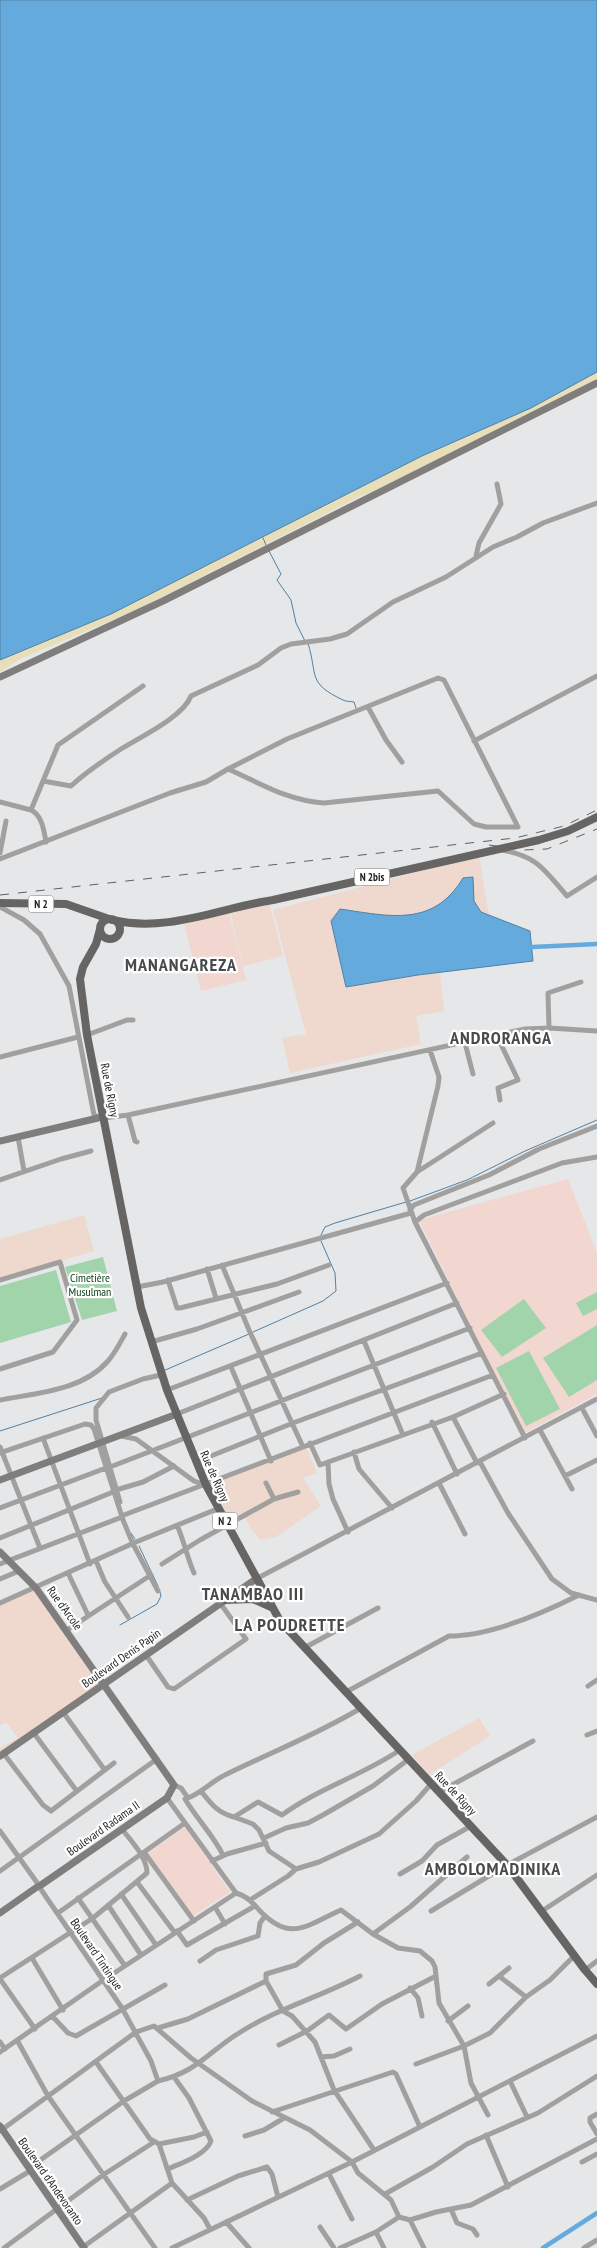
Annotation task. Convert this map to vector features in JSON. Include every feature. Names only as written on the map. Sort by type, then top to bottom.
[{"type":"main road","points":[[0,677],[163,601],[597,383]]},
{"type":"main road","name":"N 2bis","points":[[142,924],[179,921],[241,905],[273,900],[539,840],[568,831],[597,817]]},
{"type":"main road","name":"N 2","points":[[0,905],[66,904],[82,908]]},
{"type":"main road","points":[[82,908],[112,920],[142,924]]},
{"type":"main road","points":[[82,908],[94,915],[105,938],[114,938]]},
{"type":"main road","points":[[100,929],[104,921],[112,920]]},
{"type":"main road","points":[[112,920],[119,927],[114,938]]},
{"type":"main road","points":[[92,950],[99,944],[114,938],[125,930],[142,924]]},
{"type":"main road","name":"Rue de Rigny","points":[[100,929],[92,950],[85,961],[80,979],[101,1118],[150,1342],[167,1390],[206,1485],[280,1621],[507,1865],[597,1984]]},
{"type":"main road","points":[[0,1141],[101,1118]]},
{"type":"main road","points":[[0,1480],[177,1414]]},
{"type":"main road","name":"Rue d'Arcole","points":[[0,1552],[36,1588],[105,1683],[174,1785]]},
{"type":"main road","name":"Boulevard Denis Papin","points":[[2,1755],[256,1579]]},
{"type":"main road","points":[[223,1601],[253,1599],[272,1607]]},
{"type":"main road","name":"Boulevard Radama II","points":[[0,1913],[167,1798],[174,1785]]},
{"type":"main road","name":"Boulevard d'Andevoranto","points":[[1,2129],[83,2247]]},
{"type":"street","points":[[476,556],[480,543],[502,504],[496,484]]},
{"type":"street","points":[[43,781],[71,786],[121,749],[174,717],[191,696],[258,665],[281,648],[291,644],[330,639],[347,634],[393,602],[446,577],[476,556],[517,538],[543,523],[597,503]]},
{"type":"street","points":[[474,741],[597,676]]},
{"type":"street","points":[[0,859],[170,793],[206,782],[228,769],[287,739],[438,678],[444,680],[518,827],[486,827],[474,824],[438,791],[324,803],[305,802],[286,797],[264,784],[228,769]]},
{"type":"street","points":[[31,810],[58,745],[143,686]]},
{"type":"street","points":[[368,707],[386,740],[402,762]]},
{"type":"street","points":[[0,802],[35,812],[44,829],[46,842]]},
{"type":"street","points":[[0,853],[3,828],[6,820]]},
{"type":"street","points":[[497,848],[517,852],[542,866],[567,896],[597,877]]},
{"type":"street","points":[[0,905],[29,923],[45,941],[69,986],[94,1115],[101,1118],[128,1115],[525,1029],[549,1028],[597,1031]]},
{"type":"street","points":[[549,1028],[548,993],[581,982]]},
{"type":"street","points":[[88,1035],[127,1020],[133,1020]]},
{"type":"street","points":[[496,1036],[518,1080],[498,1088],[500,1100]]},
{"type":"street","points":[[0,1057],[78,1037]]},
{"type":"street","points":[[465,1043],[473,1074]]},
{"type":"street","points":[[417,1172],[438,1086],[438,1077],[430,1050]]},
{"type":"street","points":[[128,1115],[132,1132],[137,1142]]},
{"type":"street","points":[[493,1123],[417,1172],[403,1188],[415,1222],[525,1438]]},
{"type":"street","points":[[137,1287],[316,1239],[410,1210],[430,1199],[489,1175],[539,1149],[597,1126]]},
{"type":"street","points":[[18,1137],[24,1171]]},
{"type":"street","points":[[0,1180],[91,1151]]},
{"type":"street","points":[[415,1222],[424,1215],[562,1163],[597,1157]]},
{"type":"street","points":[[0,1280],[60,1262],[77,1320],[53,1352],[0,1369]]},
{"type":"street","points":[[222,1265],[249,1330],[303,1447]]},
{"type":"street","points":[[168,1280],[177,1308],[276,1284],[329,1265]]},
{"type":"street","points":[[207,1269],[216,1298]]},
{"type":"street","points":[[167,1390],[446,1283]]},
{"type":"street","points":[[150,1342],[197,1329],[299,1292]]},
{"type":"street","points":[[177,1414],[457,1304]]},
{"type":"street","points":[[0,1508],[153,1451],[186,1436],[283,1402],[470,1328]]},
{"type":"street","points":[[0,1400],[69,1386],[87,1378],[109,1360],[125,1334]]},
{"type":"street","points":[[364,1341],[403,1435]]},
{"type":"street","points":[[196,1462],[293,1423],[482,1353]]},
{"type":"street","points":[[230,1367],[271,1461]]},
{"type":"street","points":[[158,1591],[123,1516],[101,1443],[96,1420],[96,1408],[109,1392],[143,1379],[162,1375]]},
{"type":"street","points":[[0,1564],[77,1533],[271,1461],[310,1443],[493,1375]]},
{"type":"street","points":[[310,1443],[320,1465],[403,1435],[432,1422],[453,1417],[504,1394]]},
{"type":"street","points":[[256,1579],[597,1399]]},
{"type":"street","points":[[582,1408],[597,1436]]},
{"type":"street","points":[[453,1417],[508,1513],[548,1574],[571,1593],[597,1600]]},
{"type":"street","points":[[432,1422],[457,1474]]},
{"type":"street","points":[[40,1548],[32,1524],[1,1451],[85,1424],[92,1425],[101,1443]]},
{"type":"street","points":[[540,1430],[572,1490]]},
{"type":"street","points":[[120,1436],[136,1439],[194,1481],[206,1485]]},
{"type":"street","points":[[43,1438],[90,1564]]},
{"type":"street","points":[[354,1452],[359,1469],[392,1508]]},
{"type":"street","points":[[565,1476],[597,1460]]},
{"type":"street","points":[[328,1462],[329,1484],[333,1499],[348,1532]]},
{"type":"street","points":[[0,1538],[115,1491],[143,1482],[174,1466]]},
{"type":"street","points":[[266,1483],[274,1499]]},
{"type":"street","points":[[439,1483],[465,1534]]},
{"type":"street","points":[[162,1564],[274,1499],[298,1492]]},
{"type":"street","points":[[0,1603],[135,1543],[218,1509]]},
{"type":"street","points":[[177,1525],[186,1550],[185,1555],[194,1573]]},
{"type":"street","points":[[96,1561],[105,1582],[128,1617]]},
{"type":"street","points":[[0,1579],[19,1571]]},
{"type":"street","points":[[68,1573],[88,1615]]},
{"type":"street","points":[[66,1630],[151,1575]]},
{"type":"street","points":[[346,1692],[449,1636],[467,1636],[512,1623],[579,1595]]},
{"type":"street","points":[[146,1655],[168,1687],[174,1689],[246,1638],[223,1601]]},
{"type":"street","points":[[304,1648],[378,1608]]},
{"type":"street","points":[[588,1686],[597,1680]]},
{"type":"street","points":[[223,1855],[217,1842],[185,1800],[201,1792],[219,1777],[331,1726],[361,1708]]},
{"type":"street","points":[[63,1712],[104,1769]]},
{"type":"street","points":[[586,1735],[597,1731]]},
{"type":"street","points":[[33,1732],[76,1790]]},
{"type":"street","points":[[439,1792],[534,1741]]},
{"type":"street","points":[[234,1817],[258,1802],[282,1815],[360,1771],[382,1762],[400,1750]]},
{"type":"street","points":[[2,1755],[51,1811],[76,1790],[114,1763]]},
{"type":"street","points":[[0,1871],[157,1759]]},
{"type":"street","points":[[212,1861],[223,1855],[265,1841],[286,1828],[308,1823],[374,1786],[409,1759]]},
{"type":"street","points":[[250,1900],[296,1869],[319,1862],[379,1834],[416,1801],[431,1784]]},
{"type":"street","points":[[174,1785],[181,1788],[188,1798]]},
{"type":"street","points":[[201,1792],[216,1810],[253,1824],[265,1841],[269,1851],[296,1869]]},
{"type":"street","points":[[167,1798],[236,1893],[250,1900],[280,1928],[289,1930],[306,1926],[341,1910],[373,1934],[398,1948],[420,1952],[428,1956],[435,1967],[438,2003],[464,2046],[471,2083],[488,2115]]},
{"type":"street","points":[[431,1911],[507,1865],[597,1818]]},
{"type":"street","points":[[58,1913],[185,1823]]},
{"type":"street","points":[[400,1874],[422,1861],[437,1845],[471,1826]]},
{"type":"street","points":[[122,1829],[194,1921]]},
{"type":"street","name":"Boulevard Tintingue","points":[[0,1831],[122,2008],[154,2067],[158,2081]]},
{"type":"street","points":[[36,2029],[0,1978],[93,1918],[137,1882],[147,1873],[142,1853]]},
{"type":"street","points":[[373,1934],[410,1908],[467,1857]]},
{"type":"street","points":[[542,1911],[597,1875]]},
{"type":"street","points":[[137,1882],[187,1945],[255,1906]]},
{"type":"street","points":[[0,2042],[2,2051],[102,1981],[236,1893]]},
{"type":"street","points":[[121,1894],[156,1945]]},
{"type":"street","points":[[78,1898],[126,1966]]},
{"type":"street","points":[[108,1905],[141,1955]]},
{"type":"street","points":[[215,1907],[225,1924]]},
{"type":"street","points":[[200,1962],[216,1950],[258,1936],[260,1923],[265,1916]]},
{"type":"street","points":[[358,1922],[324,1943],[296,1965],[266,1974],[266,1981],[283,2011],[292,2016],[315,2042],[334,2090],[374,2150]]},
{"type":"street","points":[[416,2064],[464,2046],[490,2033],[526,1997],[550,1980],[574,1956]]},
{"type":"street","points":[[32,1958],[63,2010]]},
{"type":"street","points":[[585,1970],[597,1961]]},
{"type":"street","points":[[489,1984],[509,1968]]},
{"type":"street","points":[[0,2190],[124,2101],[158,2081],[174,2077],[199,2064],[238,2033],[360,1976]]},
{"type":"street","points":[[279,2045],[307,2031],[329,2015],[346,2029],[410,1988],[436,1976]]},
{"type":"street","points":[[499,1976],[526,1997]]},
{"type":"street","points":[[1,2129],[136,2032],[188,2019],[266,1981]]},
{"type":"street","points":[[53,2017],[73,2036],[165,1985]]},
{"type":"street","points":[[410,1988],[418,1998],[422,2016]]},
{"type":"street","points":[[448,2021],[468,2006]]},
{"type":"street","points":[[158,2028],[164,2036],[199,2064],[252,2101],[310,2130],[352,2162],[358,2173],[391,2200],[399,2217]]},
{"type":"street","points":[[172,2248],[329,2174],[597,2036]]},
{"type":"street","points":[[17,2040],[48,2096],[155,2248]]},
{"type":"street","points":[[321,2057],[334,2056],[350,2049]]},
{"type":"street","points":[[96,2062],[156,2143],[172,2183],[204,2218],[210,2229]]},
{"type":"street","points":[[272,2112],[393,2072],[396,2074],[420,2127]]},
{"type":"street","points":[[385,2194],[433,2167],[460,2148],[555,2104],[597,2076]]},
{"type":"street","points":[[168,2169],[190,2159],[209,2146],[211,2141],[189,2098],[174,2077]]},
{"type":"street","points":[[510,2081],[527,2116]]},
{"type":"street","points":[[597,2114],[590,2118],[590,2122],[597,2134]]},
{"type":"street","points":[[245,2136],[264,2130],[284,2118]]},
{"type":"street","points":[[4,2248],[103,2175],[156,2143],[194,2137],[207,2132]]},
{"type":"street","points":[[486,2136],[508,2187]]},
{"type":"street","points":[[340,2248],[376,2232],[399,2217],[410,2220],[471,2205],[597,2139]]},
{"type":"street","points":[[582,2162],[597,2154]]},
{"type":"street","points":[[187,2200],[238,2176],[268,2167],[272,2174],[278,2197]]},
{"type":"street","points":[[329,2174],[352,2219]]},
{"type":"street","points":[[83,2247],[172,2183]]},
{"type":"street","points":[[451,2209],[457,2223],[473,2229],[477,2235]]},
{"type":"street","points":[[410,2220],[424,2248]]},
{"type":"street","points":[[226,2222],[249,2248]]},
{"type":"street","points":[[320,2227],[334,2248]]},
{"type":"street","points":[[376,2232],[384,2248]]},
{"type":"street","points":[[584,2248],[597,2240]]},
{"type":"shaded area","points":[[479,856],[497,965],[440,972],[444,1011],[416,1016],[421,1044],[290,1073],[282,1038],[306,1034],[273,910]]},
{"type":"shaded area","points":[[269,902],[283,956],[243,966],[230,911]]},
{"type":"shaded area","points":[[229,913],[246,980],[201,991],[184,923]]},
{"type":"shaded area","points":[[568,1179],[597,1253],[597,1394],[523,1434],[419,1220]]},
{"type":"shaded area","points":[[84,1215],[94,1251],[0,1279],[0,1239]]},
{"type":"shaded area","points":[[306,1447],[317,1473],[303,1478],[321,1506],[276,1537],[261,1540],[250,1528],[244,1516],[228,1523],[208,1486],[256,1464]]},
{"type":"shaded area","points":[[35,1590],[102,1685],[0,1755],[0,1748],[18,1738],[6,1722],[0,1725],[0,1605]]},
{"type":"shaded area","points":[[479,1718],[490,1736],[429,1775],[412,1755]]},
{"type":"shaded area","points":[[185,1827],[230,1892],[191,1917],[147,1854]]},
{"type":"green space","name":"Cimetière Musulman","points":[[103,1257],[117,1311],[82,1320],[65,1267]]},
{"type":"green space","points":[[56,1270],[71,1322],[0,1343],[0,1286]]},
{"type":"green space","points":[[597,1292],[597,1309],[583,1316],[576,1303]]},
{"type":"green space","points":[[524,1299],[546,1328],[502,1357],[481,1330]]},
{"type":"green space","points":[[597,1325],[597,1380],[569,1397],[543,1358]]},
{"type":"green space","points":[[529,1351],[560,1409],[526,1426],[496,1368]]},
{"type":"sand","points":[[597,372],[597,385],[582,395],[395,485],[363,495],[136,610],[20,659],[0,672],[0,660],[111,614],[422,456],[531,408]]},
{"type":"water","points":[[0,0],[597,0],[597,372],[531,408],[422,456],[111,614],[0,660]]},
{"type":"water","points":[[473,877],[474,901],[481,912],[530,931],[533,961],[418,975],[346,987],[331,921],[340,909],[393,915],[409,915],[424,912],[438,905],[451,894],[463,878]]},
{"type":"waterway","points":[[263,538],[266,545]]},
{"type":"waterway","points":[[269,551],[281,574],[277,580],[291,600],[296,623],[305,641]]},
{"type":"waterway","points":[[308,643],[314,671],[319,683],[324,689],[344,701],[354,702],[356,708]]},
{"type":"waterway","points":[[532,947],[597,944]]},
{"type":"waterway","points":[[410,1201],[467,1180],[525,1151],[597,1120]]},
{"type":"waterway","points":[[321,1235],[325,1227],[335,1223],[406,1202]]},
{"type":"waterway","points":[[253,1332],[323,1301],[336,1291],[335,1273],[321,1241]]},
{"type":"waterway","points":[[163,1371],[249,1334]]},
{"type":"waterway","points":[[0,1431],[102,1398]]},
{"type":"waterway","points":[[131,1533],[135,1539]]},
{"type":"waterway","points":[[139,1546],[158,1586]]},
{"type":"waterway","points":[[120,1625],[157,1604],[161,1596],[160,1592]]},
{"type":"waterway","points":[[543,2248],[597,2213]]},
{"type":"railway","points":[[0,895],[515,838],[564,826],[597,810]]},
{"type":"railway","points":[[489,845],[523,850],[547,849],[597,829]]},
{"type":"district","name":"MANANGAREZA","points":[[181,964]]},
{"type":"district","name":"ANDRORANGA","points":[[501,1037]]},
{"type":"district","name":"TANAMBAO III","points":[[253,1593]]},
{"type":"district","name":"LA POUDRETTE","points":[[290,1624]]},
{"type":"district","name":"AMBOLOMADINIKA","points":[[493,1868]]}]
